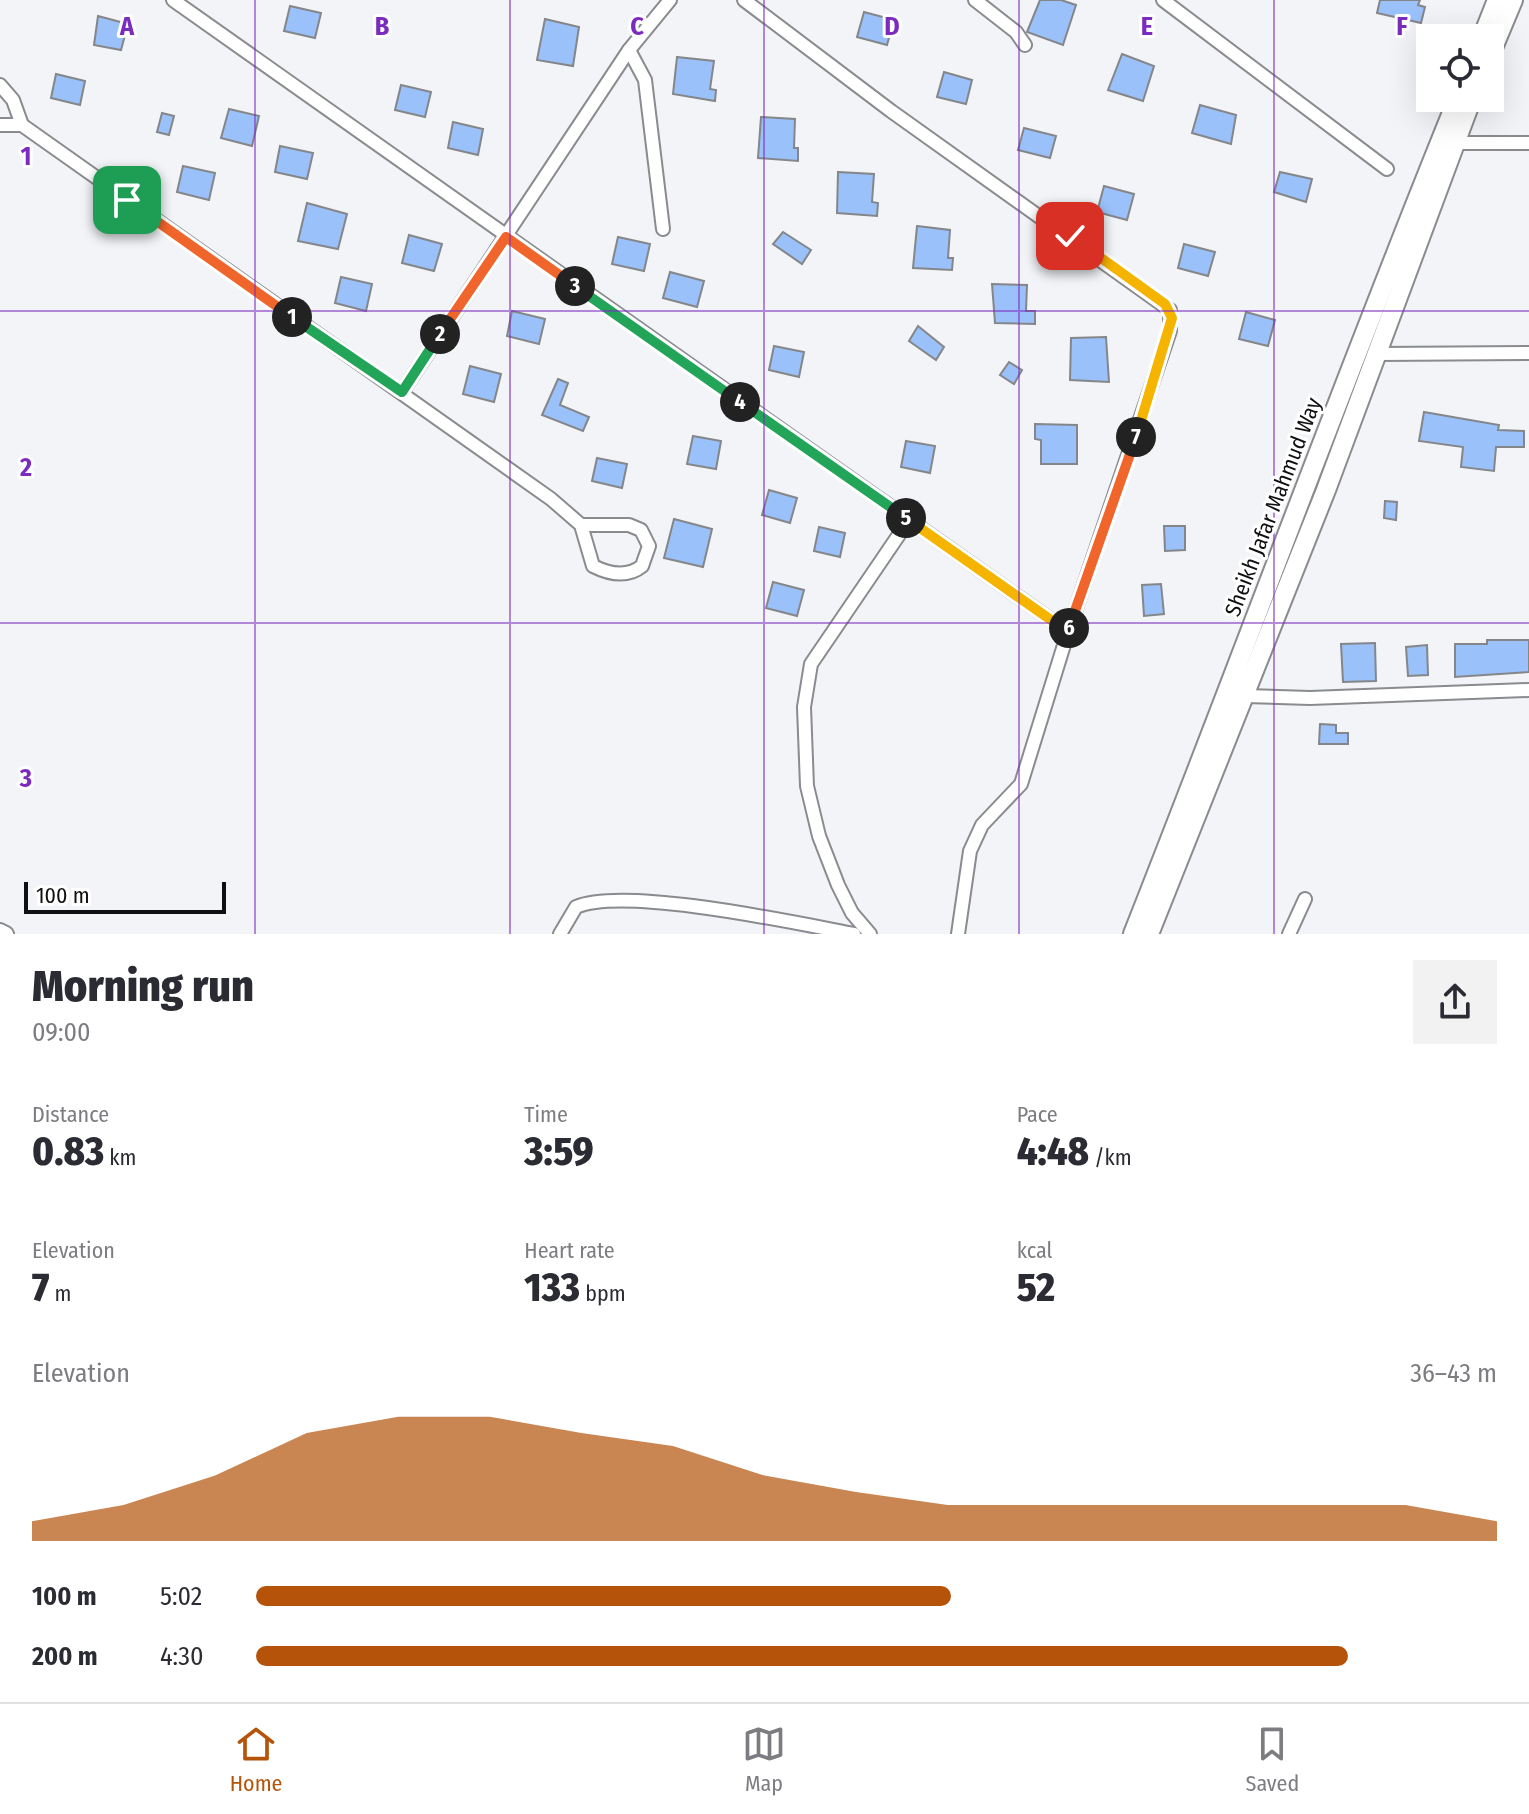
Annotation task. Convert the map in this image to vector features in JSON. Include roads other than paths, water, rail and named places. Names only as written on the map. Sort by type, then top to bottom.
[{"type":"main road","points":[[1488,24],[1497,0]]},
{"type":"main road","points":[[1503,24],[1513,0]]},
{"type":"main road","name":"Sheikh Jafar Mahmud Way","points":[[1133,934],[1227,698],[1291,520],[1452,112]]},
{"type":"main road","name":"Sheikh Jafar Mahmud Way","points":[[1149,934],[1378,354],[1466,112]]},
{"type":"street","points":[[173,0],[1068,632]]},
{"type":"street","points":[[744,0],[891,111],[1170,310],[1170,331],[1068,632],[1021,784],[982,825],[970,851],[958,934]]},
{"type":"street","points":[[975,0],[1016,32],[1025,45]]},
{"type":"street","points":[[1163,0],[1387,169]]},
{"type":"street","points":[[402,392],[661,3]]},
{"type":"street","points":[[629,50],[645,80],[663,229]]},
{"type":"street","points":[[0,85],[8,91],[22,125],[402,392],[581,525],[593,566],[624,574],[642,566],[649,546],[641,530],[621,524],[581,525]]},
{"type":"street","points":[[0,125],[22,125]]},
{"type":"street","points":[[1454,143],[1529,143]]},
{"type":"street","points":[[1378,354],[1529,353]]},
{"type":"street","points":[[870,934],[852,913],[819,836],[807,786],[804,707],[811,664],[909,520]]},
{"type":"street","points":[[1245,696],[1310,698],[1529,690]]},
{"type":"street","points":[[1289,934],[1305,899]]},
{"type":"street","points":[[560,934],[576,907],[609,900],[690,906],[854,934]]},
{"type":"street","points":[[0,931],[6,934]]}]
